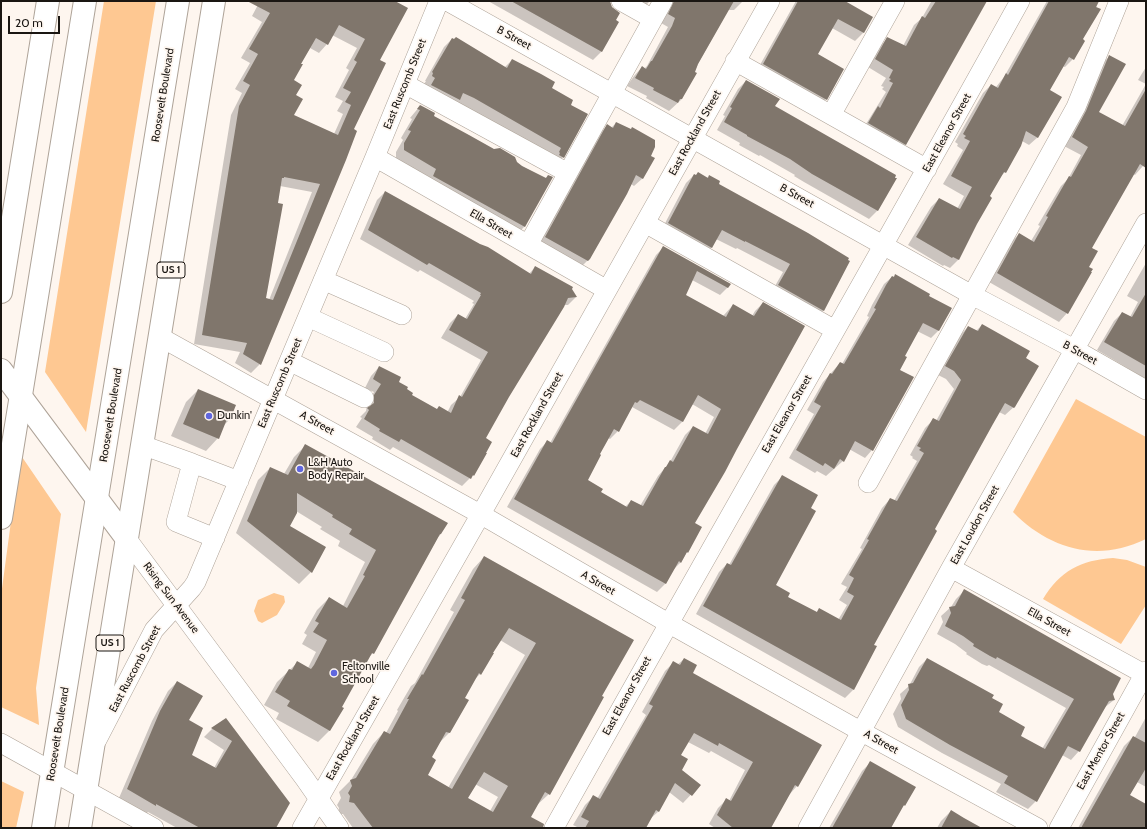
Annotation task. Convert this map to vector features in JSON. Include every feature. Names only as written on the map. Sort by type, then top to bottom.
[{"type":"main road","points":[[1,518],[85,1]]},
{"type":"main road","name":"Roosevelt Boulevard","points":[[43,828],[178,1]]},
{"type":"main road","name":"US 1","points":[[80,828],[214,1]]},
{"type":"main road","points":[[1,292],[49,4]]},
{"type":"main road","name":"Rising Sun Avenue","points":[[1,370],[127,539]]},
{"type":"street","name":"East Ruscomb Street","points":[[93,748],[154,630],[196,582],[308,317],[438,1]]},
{"type":"street","name":"B Street","points":[[447,1],[1146,390]]},
{"type":"street","points":[[621,1],[653,19]]},
{"type":"street","points":[[528,245],[663,1]]},
{"type":"street","name":"East Rockland Street","points":[[302,828],[770,1]]},
{"type":"street","points":[[831,115],[895,1]]},
{"type":"street","name":"East Eleanor Street","points":[[554,828],[668,623],[927,170],[1020,1]]},
{"type":"street","points":[[868,483],[1076,107],[1119,1]]},
{"type":"street","points":[[735,61],[927,170]]},
{"type":"street","points":[[405,84],[568,173]]},
{"type":"street","name":"Ella Street","points":[[374,157],[607,290]]},
{"type":"street","points":[[645,223],[835,330]]},
{"type":"street","name":"East Loudon Street","points":[[808,828],[951,568],[1146,223]]},
{"type":"street","points":[[323,280],[402,315]]},
{"type":"street","points":[[308,317],[384,352]]},
{"type":"street","name":"A Street","points":[[160,337],[480,514],[668,623],[862,732],[1038,828]]},
{"type":"street","points":[[289,361],[364,398]]},
{"type":"street","points":[[142,445],[239,481]]},
{"type":"street","points":[[192,463],[176,522],[215,538]]},
{"type":"street","name":"Rising Sun Avenue","points":[[127,539],[339,828]]},
{"type":"street","name":"Ella Street","points":[[951,568],[1145,672]]},
{"type":"street","name":"East Mentor Street","points":[[1059,828],[1145,672]]},
{"type":"street","points":[[1,742],[154,828]]},
{"type":"shaded area","points":[[104,1],[156,1],[86,432],[45,372]]},
{"type":"shaded area","points":[[1076,399],[1146,437],[1146,539],[1128,546],[1110,550],[1092,551],[1075,548],[1058,543],[1042,535],[1027,525],[1013,512]]},
{"type":"shaded area","points":[[20,454],[61,514],[36,688],[39,725],[1,707],[1,596]]},
{"type":"shaded area","points":[[1113,558],[1127,560],[1146,567],[1146,605],[1121,644],[1043,599],[1057,581],[1072,569],[1091,561]]},
{"type":"shaded area","points":[[274,593],[284,596],[285,602],[277,615],[262,623],[258,621],[254,611],[258,600]]},
{"type":"shaded area","points":[[1,781],[24,792],[16,828],[1,828]]},
{"type":"building","points":[[247,1],[395,1],[408,8],[380,60],[386,63],[354,129],[357,131],[346,160],[261,365],[243,354],[247,343],[202,335],[239,106],[250,85],[243,81],[258,54],[249,49],[270,13]],"holes":[[[339,25],[365,39],[354,60],[357,62],[343,88],[351,92],[345,102],[351,105],[338,135],[294,115],[303,99],[296,95],[302,85],[294,80],[303,64],[301,64],[316,38],[328,45]],[[284,177],[320,184],[273,300],[266,298],[283,204],[278,203],[282,178]]]},
{"type":"building","points":[[511,1],[610,1],[612,7],[620,13],[616,20],[619,22],[602,52]]},
{"type":"building","points":[[674,1],[734,1],[698,64],[695,72],[697,73],[682,99],[680,99],[678,103],[653,90],[654,88],[635,78],[642,66],[646,69],[652,61],[672,26],[675,18],[668,14]]},
{"type":"building","points":[[798,1],[845,1],[873,17],[864,33],[838,19],[818,54],[844,69],[827,100],[763,64]]},
{"type":"building","points":[[936,1],[987,1],[906,145],[868,123],[878,106],[880,108],[893,83],[889,81],[891,79],[889,78],[893,70],[875,59],[887,37],[906,46],[922,16],[925,18]]},
{"type":"building","points":[[1049,1],[1099,1],[1096,7],[1101,9],[1083,39],[1085,41],[1074,60],[1069,57],[1050,90],[1062,97],[1038,138],[1026,131],[1021,146],[1006,173],[1004,172],[990,196],[992,198],[959,260],[953,257],[952,258],[916,237],[939,198],[960,209],[972,187],[951,176],[970,141],[964,138],[966,136],[963,134],[991,84],[998,88],[1006,73],[1008,75]]},
{"type":"building","points":[[456,37],[507,68],[512,59],[555,82],[552,88],[573,100],[571,105],[588,114],[564,158],[559,155],[561,148],[474,98],[463,93],[460,100],[431,85],[435,78],[432,76],[432,72],[452,38],[454,39]]},
{"type":"building","points":[[1109,55],[1126,64],[1099,112],[1125,126],[1146,89],[1146,168],[1140,164],[1092,248],[1098,251],[1089,267],[1093,269],[1092,272],[1068,314],[997,273],[1019,233],[1034,242],[1048,217],[1046,216],[1088,147],[1072,137],[1086,111]]},
{"type":"building","points":[[746,80],[780,99],[775,106],[896,175],[895,178],[897,178],[878,211],[724,122],[732,108],[730,107]]},
{"type":"building","points":[[420,105],[435,113],[434,116],[494,149],[500,148],[515,157],[517,162],[522,166],[546,178],[548,175],[553,177],[525,227],[433,176],[436,169],[404,150],[404,143],[411,131],[408,130],[420,110],[417,109]]},
{"type":"building","points":[[616,122],[631,129],[632,127],[655,140],[655,147],[651,156],[655,158],[643,179],[636,175],[627,194],[588,261],[545,237],[607,124],[613,128]]},
{"type":"building","points":[[698,172],[708,178],[709,175],[720,181],[719,184],[808,233],[849,258],[848,260],[850,261],[824,311],[778,285],[790,264],[722,230],[712,248],[668,223],[694,174],[696,175]]},
{"type":"building","points":[[385,191],[488,247],[531,274],[535,266],[573,287],[572,289],[577,297],[568,298],[509,397],[486,438],[492,442],[471,479],[401,439],[399,442],[379,431],[380,429],[364,419],[369,410],[367,408],[374,403],[374,395],[381,384],[373,379],[379,366],[401,377],[399,382],[408,387],[407,389],[413,393],[412,395],[437,409],[439,406],[451,413],[459,395],[462,397],[488,352],[449,330],[458,314],[467,319],[481,293],[429,263],[427,265],[368,230]]},
{"type":"building","points":[[663,246],[731,284],[728,288],[697,271],[686,295],[726,317],[733,304],[754,316],[763,302],[805,326],[725,472],[695,523],[702,527],[688,553],[687,552],[681,563],[679,561],[666,584],[514,499],[547,440],[552,443]],"holes":[[[698,395],[721,409],[708,434],[693,426],[673,462],[670,460],[665,467],[643,506],[631,500],[627,507],[601,492],[603,489],[588,480],[614,429],[619,432],[635,402],[637,403],[640,400],[683,422]]]},
{"type":"building","points":[[895,274],[930,294],[929,296],[952,308],[939,331],[923,323],[905,356],[907,357],[900,370],[914,377],[873,451],[855,441],[844,462],[840,459],[834,469],[825,463],[823,466],[796,450],[821,406],[814,402],[830,373],[832,374],[840,362],[844,364],[876,309],[874,308],[886,285]]},
{"type":"building","points":[[1146,293],[1146,366],[1104,342],[1122,312],[1132,317]]},
{"type":"building","points":[[982,324],[1030,351],[1026,358],[1039,366],[1015,407],[1014,408],[1005,403],[993,424],[935,529],[937,531],[874,645],[877,646],[854,690],[703,606],[727,563],[731,565],[782,475],[818,495],[811,508],[816,511],[776,585],[790,593],[788,597],[817,612],[819,608],[841,620],[854,596],[847,592],[854,578],[849,575],[869,540],[867,539],[890,498],[897,501],[924,453],[919,450],[921,448],[917,446],[933,418],[939,421],[961,380],[954,371],[945,366],[968,326],[978,331]]},
{"type":"building","points":[[198,389],[236,405],[230,420],[227,419],[219,439],[183,424]]},
{"type":"building","points":[[305,444],[448,523],[440,534],[374,654],[372,653],[342,707],[344,708],[330,731],[287,706],[290,701],[275,692],[289,669],[292,670],[297,661],[311,669],[314,665],[327,640],[313,632],[319,623],[315,621],[329,597],[347,608],[365,576],[363,575],[376,550],[349,534],[352,529],[332,517],[333,515],[297,493],[297,513],[290,526],[326,547],[312,573],[247,521],[270,467],[288,475]]},
{"type":"building","points":[[484,556],[634,640],[602,696],[604,697],[550,795],[545,792],[531,817],[544,824],[543,828],[373,828],[354,803],[349,802],[350,796],[348,793],[352,786],[350,780],[356,778],[384,731],[390,734],[409,699],[407,699],[422,674],[423,675],[465,600],[461,598]],"holes":[[[509,628],[536,643],[452,789],[428,775],[436,760],[432,757],[446,732],[450,733],[469,700],[465,698],[479,673],[481,675]],[[484,772],[508,786],[493,812],[468,798]]]},
{"type":"building","points":[[964,589],[1121,678],[1113,694],[1115,700],[1109,701],[1080,752],[1068,746],[1037,802],[1004,783],[1008,776],[950,745],[906,719],[901,705],[909,690],[908,684],[913,683],[927,658],[994,695],[992,698],[1003,704],[999,712],[1025,727],[1021,736],[1045,749],[1074,699],[997,657],[996,659],[990,656],[973,646],[974,644],[963,636],[945,626],[951,613],[949,607],[955,606]]},
{"type":"building","points":[[684,658],[697,665],[693,673],[822,745],[798,787],[795,785],[771,828],[733,828],[717,815],[726,798],[731,801],[753,762],[719,743],[718,746],[694,733],[681,755],[688,759],[682,770],[701,785],[692,796],[675,783],[659,812],[656,810],[646,828],[585,828],[589,821],[581,817],[593,795],[600,799],[653,706],[649,704],[673,661],[680,665]]},
{"type":"building","points":[[177,681],[203,696],[189,720],[203,728],[192,755],[216,768],[232,741],[211,728],[226,718],[290,803],[276,828],[200,828],[156,804],[156,806],[127,789],[160,711]]},
{"type":"building","points":[[1133,736],[1146,743],[1146,768],[1130,795],[1146,804],[1146,828],[1081,828]]},
{"type":"building","points":[[870,761],[916,787],[891,828],[832,828]]},
{"type":"building","points":[[951,810],[964,818],[982,828],[941,828]]},
{"type":"place","name":"Dunkin'","points":[[209,416]]},
{"type":"place","name":"L&H Auto Body Repair","points":[[300,469]]},
{"type":"place","name":"Feltonville School","points":[[334,673]]}]
